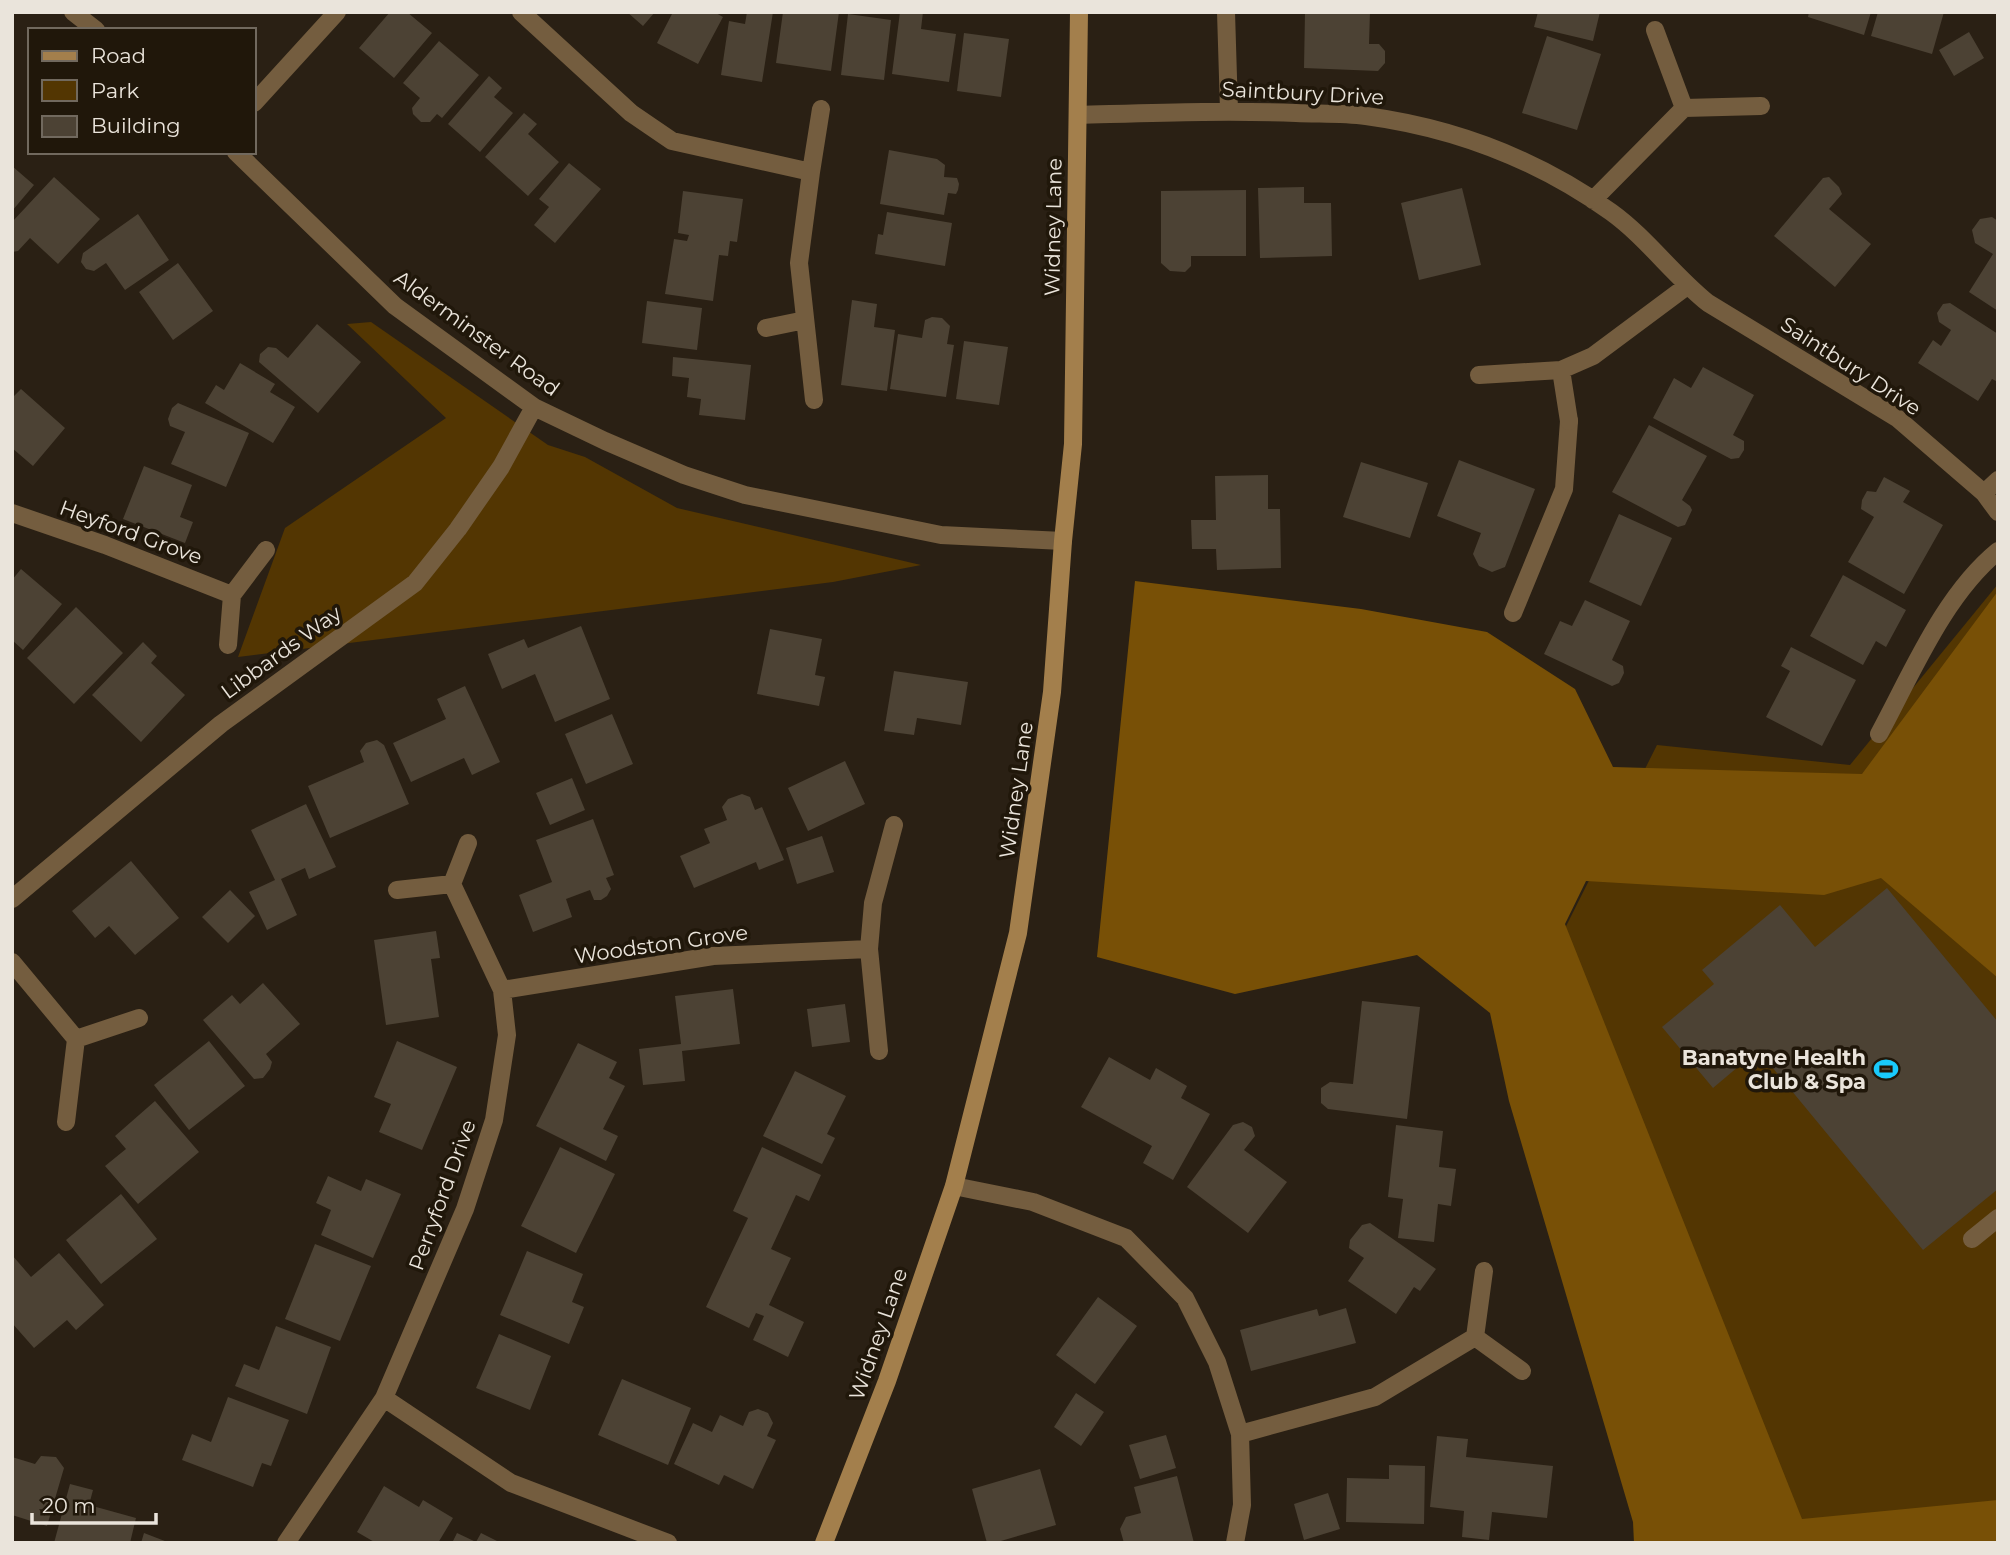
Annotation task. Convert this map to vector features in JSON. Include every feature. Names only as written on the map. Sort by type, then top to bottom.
[{"type":"street","points":[[73,12],[93,28]]},
{"type":"street","points":[[256,101],[337,12]]},
{"type":"street","points":[[522,12],[631,113],[672,141],[811,172]]},
{"type":"street","name":"Widney Lane","points":[[824,1543],[887,1381],[954,1186],[1018,933],[1052,692],[1073,444],[1079,12]]},
{"type":"street","points":[[1226,12],[1229,110]]},
{"type":"street","points":[[1655,30],[1684,108]]},
{"type":"street","points":[[1593,200],[1684,108],[1761,106]]},
{"type":"street","points":[[814,400],[799,263],[821,108]]},
{"type":"street","name":"Saintbury Drive","points":[[1078,115],[1229,110],[1363,115],[1426,126],[1497,148],[1547,172],[1614,214],[1708,303],[1897,418],[1984,494],[1998,512]]},
{"type":"street","name":"Alderminster Road","points":[[238,154],[395,306],[534,407],[605,441],[684,475],[745,495],[941,535],[1063,541]]},
{"type":"street","points":[[1479,375],[1561,370],[1593,356],[1687,286]]},
{"type":"street","points":[[766,328],[805,320]]},
{"type":"street","points":[[1513,613],[1564,489],[1569,421],[1561,370]]},
{"type":"street","name":"Libbards Way","points":[[12,899],[221,724],[415,583],[458,529],[501,467],[534,407]]},
{"type":"street","points":[[1984,494],[1998,480]]},
{"type":"street","name":"Heyford Grove","points":[[12,513],[105,545],[232,595]]},
{"type":"street","points":[[228,645],[232,595],[265,550]]},
{"type":"street","points":[[1879,734],[1948,607],[1986,560],[1998,551]]},
{"type":"street","points":[[879,1051],[869,949],[873,903],[894,825]]},
{"type":"street","points":[[397,890],[452,884],[468,844]]},
{"type":"street","name":"Perryford Drive","points":[[286,1543],[384,1398],[465,1209],[494,1120],[507,1035],[502,990],[452,884]]},
{"type":"street","name":"Woodston Grove","points":[[502,990],[713,956],[869,949]]},
{"type":"street","points":[[12,962],[76,1039],[66,1122]]},
{"type":"street","points":[[76,1039],[139,1017]]},
{"type":"street","points":[[954,1186],[1032,1202],[1126,1238],[1185,1298],[1217,1362],[1240,1434],[1242,1505],[1235,1543]]},
{"type":"street","points":[[1972,1239],[1998,1218]]},
{"type":"street","points":[[1475,1337],[1484,1271]]},
{"type":"street","points":[[1240,1434],[1375,1397],[1475,1337]]},
{"type":"street","points":[[1475,1337],[1521,1371]]},
{"type":"street","points":[[384,1398],[511,1483],[668,1543]]},
{"type":"green space","points":[[371,322],[548,445],[585,457],[677,508],[921,565],[833,582],[238,657],[285,528],[446,418],[347,324]]},
{"type":"green space","points":[[1998,584],[1998,1543],[1669,1543],[1520,1018],[1657,745],[1850,765]]},
{"type":"shaded area","points":[[1135,581],[1361,609],[1487,632],[1575,689],[1613,767],[1862,774],[1998,591],[1998,978],[1881,878],[1824,895],[1586,881],[1565,924],[1802,1519],[1998,1500],[1998,1543],[1634,1543],[1633,1522],[1509,1101],[1490,1013],[1417,955],[1235,994],[1097,957]]},
{"type":"building","points":[[390,12],[407,12],[432,33],[394,78],[359,48]]},
{"type":"building","points":[[627,12],[655,12],[643,26]]},
{"type":"building","points":[[673,12],[714,12],[723,17],[698,64],[657,43]]},
{"type":"building","points":[[747,12],[773,12],[762,82],[721,75],[729,21],[745,24]]},
{"type":"building","points":[[783,12],[839,12],[831,71],[776,63]]},
{"type":"building","points":[[900,12],[923,12],[921,29],[956,34],[949,82],[892,74]]},
{"type":"building","points":[[1305,12],[1370,12],[1369,44],[1379,44],[1385,51],[1385,63],[1378,71],[1304,68]]},
{"type":"building","points":[[1538,12],[1600,12],[1593,41],[1534,27]]},
{"type":"building","points":[[1809,12],[1871,12],[1864,35],[1808,17]]},
{"type":"building","points":[[1878,12],[1944,12],[1932,54],[1871,36]]},
{"type":"building","points":[[848,14],[891,20],[884,80],[841,75]]},
{"type":"building","points":[[1969,32],[1984,58],[1954,76],[1939,50]]},
{"type":"building","points":[[964,33],[1009,39],[1001,97],[957,91]]},
{"type":"building","points":[[1547,36],[1601,54],[1577,130],[1522,113]]},
{"type":"building","points":[[439,41],[479,75],[442,118],[437,114],[430,122],[421,122],[413,114],[412,108],[420,98],[403,83]]},
{"type":"building","points":[[489,76],[502,88],[494,97],[513,113],[480,152],[448,124]]},
{"type":"building","points":[[524,113],[537,124],[528,134],[559,162],[528,196],[485,157]]},
{"type":"building","points":[[889,150],[937,159],[945,165],[944,177],[957,178],[958,190],[956,194],[948,193],[944,215],[880,204]]},
{"type":"building","points":[[569,163],[601,189],[555,243],[534,225],[549,207],[539,199]]},
{"type":"building","points":[[12,166],[34,185],[12,211]]},
{"type":"building","points":[[54,177],[100,219],[58,264],[30,238],[18,251],[12,252],[12,222]]},
{"type":"building","points":[[1829,177],[1842,194],[1829,209],[1871,244],[1835,287],[1774,236],[1823,178]]},
{"type":"building","points":[[1304,187],[1304,203],[1331,203],[1332,256],[1260,258],[1258,188]]},
{"type":"building","points":[[1462,188],[1481,265],[1419,280],[1401,203]]},
{"type":"building","points":[[1246,190],[1246,256],[1191,256],[1191,266],[1185,272],[1170,271],[1161,263],[1161,191]]},
{"type":"building","points":[[683,191],[743,199],[737,242],[730,241],[728,256],[719,255],[713,301],[665,294],[674,239],[687,241],[689,235],[678,233]]},
{"type":"building","points":[[887,212],[952,223],[945,266],[875,254],[878,234],[883,235]]},
{"type":"building","points":[[138,214],[169,260],[125,290],[106,263],[94,271],[86,269],[81,262],[83,253]]},
{"type":"building","points":[[1992,217],[1998,221],[1998,311],[1969,292],[1993,254],[1975,243],[1972,230],[1980,219]]},
{"type":"building","points":[[178,263],[213,311],[173,340],[139,292]]},
{"type":"building","points":[[852,300],[877,304],[874,327],[895,330],[887,391],[841,385]]},
{"type":"building","points":[[647,301],[702,308],[697,350],[642,343]]},
{"type":"building","points":[[1950,303],[1998,334],[1998,382],[1992,379],[1978,401],[1918,363],[1933,340],[1941,346],[1951,330],[1939,322],[1937,313],[1943,304]]},
{"type":"building","points":[[932,317],[942,318],[950,326],[947,344],[954,345],[946,397],[890,389],[898,334],[922,338],[925,320]]},
{"type":"building","points":[[317,324],[361,362],[318,413],[259,362],[260,354],[268,347],[276,348],[288,358]]},
{"type":"building","points":[[964,341],[1008,347],[999,405],[956,399]]},
{"type":"building","points":[[673,357],[751,365],[745,420],[699,415],[701,399],[687,397],[689,378],[672,376]]},
{"type":"building","points":[[240,363],[275,384],[270,392],[295,407],[273,443],[205,403],[216,385],[224,390]]},
{"type":"building","points":[[1703,367],[1754,395],[1733,435],[1744,441],[1744,450],[1739,458],[1731,459],[1653,418],[1674,378],[1691,388]]},
{"type":"building","points":[[21,389],[65,428],[33,466],[12,448],[12,398]]},
{"type":"building","points":[[178,403],[249,433],[226,487],[171,464],[185,432],[170,426],[168,419],[172,408]]},
{"type":"building","points":[[1649,425],[1707,456],[1682,500],[1692,510],[1685,525],[1678,527],[1612,492]]},
{"type":"building","points":[[1459,460],[1535,489],[1505,567],[1492,572],[1479,566],[1473,554],[1481,533],[1437,516]]},
{"type":"building","points":[[1361,462],[1428,483],[1410,538],[1343,517]]},
{"type":"building","points":[[144,466],[192,485],[180,517],[193,522],[185,543],[123,519]]},
{"type":"building","points":[[1268,475],[1268,509],[1280,509],[1281,568],[1217,570],[1216,549],[1192,549],[1191,520],[1216,520],[1215,476]]},
{"type":"building","points":[[1884,477],[1910,491],[1903,502],[1943,525],[1904,594],[1848,562],[1874,517],[1861,509],[1862,500],[1867,491],[1876,492]]},
{"type":"building","points":[[1619,514],[1672,538],[1641,606],[1589,582]]},
{"type":"building","points":[[21,569],[62,604],[23,650],[12,640],[12,580]]},
{"type":"building","points":[[1843,575],[1906,610],[1886,647],[1876,641],[1863,665],[1810,636]]},
{"type":"building","points":[[1585,600],[1630,621],[1612,660],[1623,666],[1624,673],[1619,683],[1612,686],[1544,654],[1560,621],[1572,626]]},
{"type":"building","points":[[76,607],[123,653],[74,704],[27,658]]},
{"type":"building","points":[[581,626],[610,699],[555,722],[535,674],[502,689],[488,654],[524,639],[528,648]]},
{"type":"building","points":[[770,629],[822,639],[815,675],[825,677],[819,706],[757,694]]},
{"type":"building","points":[[143,642],[157,656],[151,663],[185,695],[141,742],[92,695]]},
{"type":"building","points":[[1791,647],[1856,680],[1822,746],[1766,717],[1790,671],[1781,666]]},
{"type":"building","points":[[894,671],[968,682],[961,725],[917,718],[914,735],[884,731]]},
{"type":"building","points":[[465,686],[500,762],[472,775],[464,758],[411,782],[393,743],[446,719],[437,699]]},
{"type":"building","points":[[612,714],[633,764],[586,784],[565,734]]},
{"type":"building","points":[[377,740],[384,745],[409,804],[330,838],[308,786],[364,762],[360,751],[366,743]]},
{"type":"building","points":[[845,761],[865,804],[808,831],[788,788]]},
{"type":"building","points":[[572,778],[585,810],[550,825],[536,793]]},
{"type":"building","points":[[742,794],[750,797],[755,810],[762,807],[784,860],[759,870],[756,862],[694,888],[680,856],[710,843],[704,829],[727,820],[722,807],[728,799]]},
{"type":"building","points":[[306,804],[336,867],[309,879],[305,868],[281,879],[297,915],[267,930],[249,892],[275,880],[251,830]]},
{"type":"building","points":[[593,819],[614,875],[606,878],[611,889],[601,900],[594,900],[590,890],[566,899],[572,917],[533,932],[519,895],[552,882],[536,840]]},
{"type":"building","points":[[822,836],[834,872],[797,884],[786,848]]},
{"type":"building","points":[[131,861],[179,918],[135,955],[109,926],[95,938],[72,911]]},
{"type":"building","name":"Banatyne Health Club & Spa","points":[[1887,888],[1998,1022],[1998,1189],[1923,1250],[1758,1050],[1713,1088],[1662,1027],[1714,984],[1702,970],[1780,905],[1815,947]]},
{"type":"building","points":[[230,890],[255,916],[228,943],[202,917]]},
{"type":"building","points":[[436,931],[440,958],[431,959],[439,1017],[386,1025],[374,940]]},
{"type":"building","points":[[263,983],[300,1024],[266,1054],[272,1062],[270,1069],[263,1078],[254,1079],[203,1020],[232,995],[240,1004]]},
{"type":"building","points":[[733,989],[740,1044],[682,1051],[685,1081],[643,1085],[639,1049],[681,1044],[675,996]]},
{"type":"building","points":[[1362,1001],[1420,1007],[1407,1119],[1328,1109],[1321,1103],[1321,1088],[1330,1082],[1353,1084]]},
{"type":"building","points":[[845,1004],[850,1042],[812,1047],[807,1009]]},
{"type":"building","points":[[209,1041],[245,1086],[189,1130],[154,1085]]},
{"type":"building","points":[[397,1041],[457,1067],[422,1150],[379,1132],[391,1104],[374,1097]]},
{"type":"building","points":[[578,1043],[617,1062],[609,1078],[625,1086],[603,1129],[618,1136],[606,1161],[536,1126]]},
{"type":"building","points":[[1109,1057],[1150,1080],[1156,1068],[1187,1086],[1181,1098],[1210,1114],[1173,1180],[1143,1163],[1152,1146],[1081,1107]]},
{"type":"building","points":[[795,1071],[846,1096],[827,1134],[835,1138],[822,1164],[763,1136]]},
{"type":"building","points":[[155,1101],[199,1152],[138,1204],[105,1166],[126,1149],[115,1136]]},
{"type":"building","points":[[1243,1122],[1252,1127],[1255,1136],[1244,1150],[1287,1182],[1248,1233],[1187,1187],[1233,1125]]},
{"type":"building","points":[[1396,1125],[1443,1131],[1439,1167],[1456,1169],[1451,1206],[1438,1204],[1434,1242],[1398,1238],[1403,1199],[1388,1197]]},
{"type":"building","points":[[560,1147],[615,1174],[576,1253],[521,1226]]},
{"type":"building","points":[[762,1147],[821,1175],[809,1201],[796,1195],[771,1249],[791,1258],[769,1305],[804,1322],[788,1357],[753,1340],[764,1316],[756,1313],[749,1328],[706,1307],[748,1218],[733,1211]]},
{"type":"building","points":[[328,1176],[361,1191],[366,1179],[401,1194],[373,1258],[321,1235],[331,1210],[316,1203]]},
{"type":"building","points":[[121,1194],[157,1239],[101,1284],[66,1240]]},
{"type":"building","points":[[1370,1223],[1436,1269],[1420,1291],[1414,1287],[1396,1314],[1348,1281],[1364,1258],[1349,1248],[1350,1240],[1362,1225]]},
{"type":"building","points":[[315,1244],[371,1266],[340,1341],[285,1319]]},
{"type":"building","points":[[527,1251],[583,1274],[572,1302],[584,1307],[569,1344],[500,1315]]},
{"type":"building","points":[[59,1253],[104,1305],[76,1330],[67,1320],[34,1348],[12,1323],[12,1255],[31,1277]]},
{"type":"building","points":[[1098,1297],[1137,1326],[1095,1384],[1056,1355]]},
{"type":"building","points":[[1346,1308],[1356,1343],[1251,1371],[1240,1330],[1317,1309],[1319,1316]]},
{"type":"building","points":[[276,1326],[331,1347],[307,1414],[235,1386],[244,1364],[259,1370]]},
{"type":"building","points":[[499,1334],[551,1356],[530,1410],[476,1388]]},
{"type":"building","points":[[622,1379],[691,1408],[668,1465],[598,1435]]},
{"type":"building","points":[[1076,1393],[1104,1412],[1081,1446],[1054,1427]]},
{"type":"building","points":[[228,1397],[289,1420],[271,1466],[262,1463],[253,1487],[182,1460],[192,1434],[211,1442]]},
{"type":"building","points":[[758,1409],[768,1413],[773,1423],[767,1436],[776,1440],[753,1489],[724,1475],[719,1485],[674,1464],[693,1423],[712,1432],[720,1415],[743,1426],[749,1412]]},
{"type":"building","points":[[1166,1435],[1176,1468],[1140,1479],[1129,1445]]},
{"type":"building","points":[[1437,1436],[1468,1439],[1466,1457],[1553,1466],[1547,1518],[1492,1512],[1489,1540],[1462,1537],[1464,1511],[1430,1507]]},
{"type":"building","points":[[41,1456],[56,1457],[64,1468],[47,1526],[12,1515],[12,1457],[35,1464]]},
{"type":"building","points":[[1389,1465],[1425,1466],[1424,1524],[1346,1522],[1347,1478],[1389,1479]]},
{"type":"building","points":[[1040,1469],[1056,1525],[987,1543],[972,1489]]},
{"type":"building","points":[[1177,1476],[1194,1543],[1124,1543],[1120,1529],[1126,1517],[1141,1513],[1134,1487]]},
{"type":"building","points":[[70,1484],[93,1490],[89,1505],[136,1518],[130,1543],[54,1543]]},
{"type":"building","points":[[384,1486],[419,1507],[423,1500],[453,1518],[438,1543],[376,1543],[357,1532]]},
{"type":"building","points":[[1328,1493],[1340,1529],[1304,1540],[1294,1504]]},
{"type":"building","points":[[144,1533],[170,1543],[141,1543]]},
{"type":"building","points":[[457,1533],[476,1542],[481,1533],[501,1543],[452,1543]]},
{"type":"place","name":"Banatyne Health Club & Spa","points":[[1886,1069]]}]
